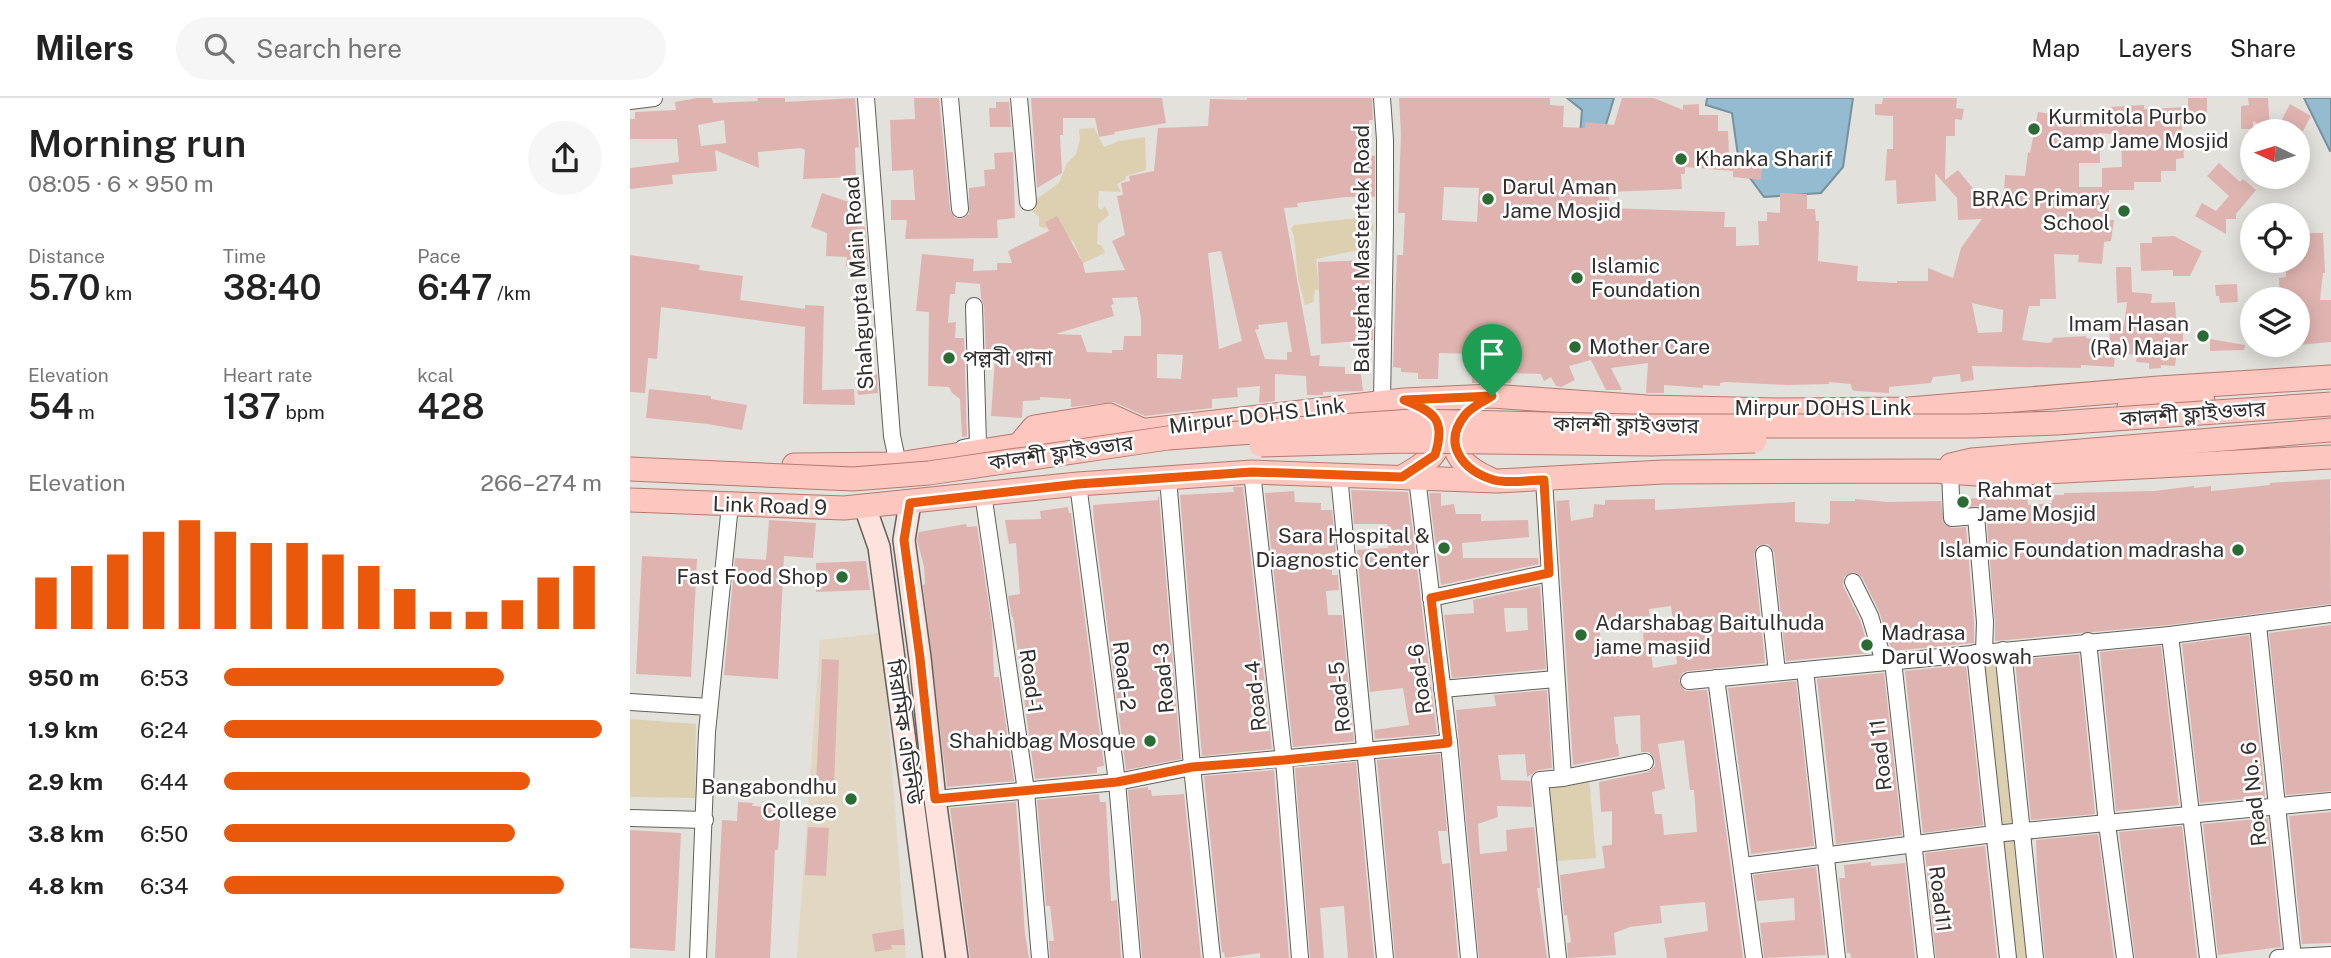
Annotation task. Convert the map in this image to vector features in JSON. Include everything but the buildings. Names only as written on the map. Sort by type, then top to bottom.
[{"type":"main road","name":"Mirpur DOHS Link","points":[[889,465],[1019,445],[1393,400],[1492,396],[1647,407],[1909,409],[2331,377]]},
{"type":"main road","name":"কালশী ফ্লাইওভার","points":[[1909,409],[1947,415],[2070,412],[2331,392]]},
{"type":"main road","points":[[1492,396],[1472,408],[1464,417],[1457,428],[1456,442],[1458,455],[1464,464],[1472,471],[1497,481]]},
{"type":"main road","points":[[1393,400],[1422,407],[1435,416],[1440,430],[1435,455],[1409,478]]},
{"type":"main road","name":"কালশী ফ্লাইওভার","points":[[630,469],[853,479],[929,473],[1168,438],[1412,421],[1633,426],[1972,426],[2057,423],[2331,404]]},
{"type":"main road","points":[[630,484],[872,488],[1170,448],[1407,441],[1652,444],[1985,434],[2331,412]]},
{"type":"main road","name":"কালশী ফ্লাইওভার","points":[[1941,472],[1953,464],[1986,458],[2331,430]]},
{"type":"main road","points":[[957,958],[904,540],[910,503],[1078,484],[1252,472],[1497,481],[1662,472],[1941,472],[1991,475],[2331,457]]},
{"type":"main road","name":"Link Road 9","points":[[630,458],[822,466],[889,465]]},
{"type":"main road","name":"Link Road 9","points":[[630,500],[865,507],[910,503]]},
{"type":"main road","name":"সিরামিক এভিনিউ","points":[[865,507],[879,547],[934,958]]},
{"type":"street","points":[[630,101],[654,98]]},
{"type":"street","name":"Shahgupta Main Road","points":[[866,98],[892,436],[889,465]]},
{"type":"street","points":[[950,98],[960,209]]},
{"type":"street","points":[[1019,98],[1028,202]]},
{"type":"street","name":"Balughat Mastertek Road","points":[[1382,98],[1393,400]]},
{"type":"street","points":[[892,436],[905,449],[922,453],[978,445],[974,306]]},
{"type":"street","name":"Road-4","points":[[1252,472],[1284,760],[1300,958]]},
{"type":"street","points":[[1941,472],[1952,518],[1976,516],[1985,622],[1980,653],[1994,834],[2008,958]]},
{"type":"street","name":"Road-5","points":[[1339,475],[1385,958]]},
{"type":"street","name":"Road-3","points":[[1168,478],[1192,767],[1212,958]]},
{"type":"street","name":"Road-6","points":[[1409,478],[1431,598],[1469,958]]},
{"type":"street","points":[[1544,480],[1563,778]]},
{"type":"street","name":"Road-2","points":[[1078,484],[1117,782],[1132,958]]},
{"type":"street","name":"Road-1","points":[[983,493],[1026,792],[1040,958]]},
{"type":"street","points":[[698,958],[709,707],[730,505]]},
{"type":"street","points":[[1764,554],[1777,672]]},
{"type":"street","points":[[1431,598],[1549,573]]},
{"type":"street","name":"Road 11","points":[[1853,582],[1888,661],[1912,845]]},
{"type":"street","points":[[1689,681],[2170,635],[2331,614]]},
{"type":"street","name":"Road No. 6","points":[[2258,625],[2277,806],[2288,958]]},
{"type":"street","points":[[2170,635],[2208,958]]},
{"type":"street","points":[[2088,641],[2107,824],[2125,958]]},
{"type":"street","points":[[2003,650],[2035,958]]},
{"type":"street","points":[[1805,670],[1837,958]]},
{"type":"street","points":[[1717,678],[1754,958]]},
{"type":"street","points":[[1442,689],[1556,679]]},
{"type":"street","points":[[630,702],[709,707]]},
{"type":"street","points":[[935,799],[1117,782],[1192,767],[1448,743]]},
{"type":"street","points":[[1558,958],[1540,780],[1645,762]]},
{"type":"street","points":[[1743,866],[1994,834],[2331,801]]},
{"type":"street","points":[[630,818],[705,820]]},
{"type":"street","name":"Road11","points":[[1912,845],[1926,958]]},
{"type":"street","points":[[2288,958],[2331,955]]},
{"type":"shaded area","points":[[1094,128],[1104,147],[1119,141],[1145,137],[1146,170],[1126,176],[1126,179],[1117,184],[1121,192],[1099,191],[1098,207],[1101,210],[1105,206],[1109,215],[1098,224],[1097,244],[1102,246],[1105,253],[1083,263],[1073,241],[1064,238],[1060,224],[1044,228],[1039,226],[1039,217],[1032,211],[1031,203],[1059,183],[1067,163],[1076,154],[1080,139],[1079,129]]},
{"type":"shaded area","points":[[1367,217],[1374,226],[1367,248],[1316,259],[1319,290],[1315,290],[1313,302],[1305,305],[1291,228],[1294,225]]},
{"type":"shaded area","name":"Bangabondhu College","points":[[882,633],[906,958],[797,958],[820,640]]},
{"type":"shaded area","points":[[1997,660],[2016,828],[1997,830],[1980,662]]},
{"type":"shaded area","points":[[630,719],[696,724],[695,798],[630,797]]},
{"type":"shaded area","points":[[1589,777],[1596,858],[1557,861],[1548,780]]},
{"type":"shaded area","points":[[2016,835],[2028,958],[2012,958],[2000,837]]},
{"type":"water","points":[[1567,98],[1614,98],[1599,148],[1580,135],[1582,110]]},
{"type":"water","points":[[1707,98],[1853,98],[1843,167],[1821,193],[1764,197],[1739,163],[1732,113],[1706,105]]},
{"type":"water","points":[[2304,98],[2331,98],[2331,151],[2330,151]]},
{"type":"place","name":"Kurmitola Purbo Camp Jame Mosjid","points":[[2034,129]]},
{"type":"place","name":"Khanka Sharif","points":[[1681,159]]},
{"type":"place","name":"Darul Aman Jame Mosjid","points":[[1488,199]]},
{"type":"place","name":"BRAC Primary School","points":[[2124,211]]},
{"type":"place","name":"Islamic Foundation","points":[[1577,278]]},
{"type":"place","name":"Imam Hasan (Ra) Majar","points":[[2203,336]]},
{"type":"place","name":"Mother Care","points":[[1575,347]]},
{"type":"place","name":"পল্লবী থানা","points":[[949,358]]},
{"type":"place","name":"Rahmat Jame Mosjid","points":[[1963,502]]},
{"type":"place","name":"Sara Hospital & Diagnostic Center","points":[[1444,548]]},
{"type":"place","name":"Islamic Foundation madrasha","points":[[2238,550]]},
{"type":"place","name":"Fast Food Shop","points":[[842,577]]},
{"type":"place","name":"Adarshabag Baitulhuda jame masjid","points":[[1581,635]]},
{"type":"place","name":"Madrasa Darul Wooswah","points":[[1867,645]]},
{"type":"place","name":"Shahidbag Mosque","points":[[1150,741]]},
{"type":"place","name":"Bangabondhu College","points":[[851,799]]},
{"type":"route","points":[[1492,396],[1472,408],[1457,428],[1458,455],[1472,471],[1497,481],[1544,480],[1549,573],[1431,598],[1448,743],[1192,767],[1117,782],[935,799],[904,540],[910,503],[1078,484],[1252,472],[1402,477],[1435,455],[1440,430],[1435,416],[1404,400],[1492,396]]}]
